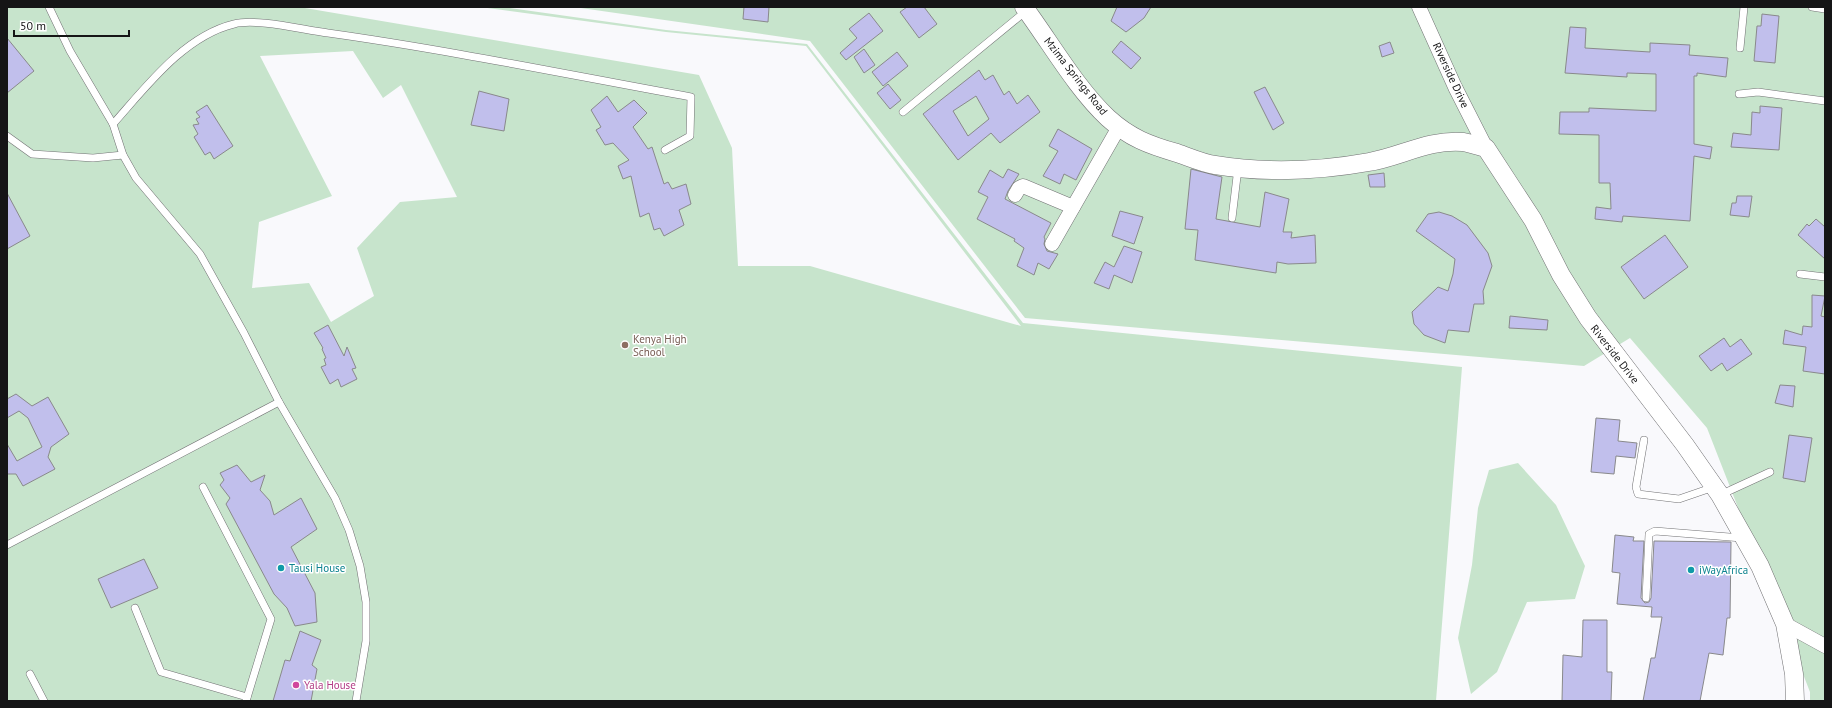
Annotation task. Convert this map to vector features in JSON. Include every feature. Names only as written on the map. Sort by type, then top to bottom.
[{"type":"street","name":"Riverside Drive","points":[[1419,7],[1455,87],[1486,148],[1533,220],[1561,275],[1588,318],[1685,445],[1717,491],[1760,566],[1785,624],[1794,674],[1795,701]]},
{"type":"street","name":"Mzima Springs Road","points":[[1025,9],[1085,91],[1107,117],[1119,127],[1144,143],[1213,164],[1253,170],[1309,169],[1369,162],[1432,144],[1463,142],[1486,148]]},
{"type":"street","points":[[1052,244],[1119,127]]},
{"type":"street","points":[[1015,195],[1019,188],[1023,186],[1073,207]]},
{"type":"street","points":[[1785,624],[1825,646]]},
{"type":"lane","points":[[49,7],[70,51],[113,124],[123,155],[136,178],[200,254],[244,333],[279,402],[335,498],[349,530],[360,566],[366,602],[366,641],[356,701]]},
{"type":"lane","points":[[1740,48],[1744,7]]},
{"type":"lane","points":[[1812,7],[1825,9]]},
{"type":"lane","points":[[903,112],[1025,9]]},
{"type":"lane","points":[[113,124],[160,71],[204,36],[235,24],[255,23],[375,39],[692,97],[690,136],[666,150]]},
{"type":"lane","points":[[1739,94],[1758,92],[1825,101]]},
{"type":"lane","points":[[7,136],[32,154],[93,158],[123,155]]},
{"type":"lane","points":[[1232,218],[1238,168]]},
{"type":"lane","points":[[1800,274],[1825,277]]},
{"type":"lane","points":[[7,545],[279,402]]},
{"type":"lane","points":[[1644,440],[1636,488],[1638,494],[1679,499],[1717,491],[1770,472]]},
{"type":"lane","points":[[135,608],[161,672],[247,699],[272,619],[203,487]]},
{"type":"lane","points":[[1646,598],[1649,534],[1651,532],[1655,531],[1744,539]]},
{"type":"lane","points":[[30,674],[44,701]]},
{"type":"green space","name":"Kenya High School","points":[[7,7],[299,7],[699,75],[732,148],[738,266],[810,266],[1021,326],[806,46],[666,32],[480,7],[502,7],[666,30],[807,44],[1023,323],[1462,367],[1436,701],[7,701]],"holes":[[[353,51],[383,98],[401,85],[457,197],[400,202],[357,248],[374,296],[331,322],[309,283],[252,288],[259,222],[332,196],[260,56]]]},
{"type":"green space","points":[[574,7],[1825,7],[1825,701],[1810,701],[1810,692],[1707,428],[1630,338],[1584,366],[1025,318],[810,41]]},
{"type":"green space","points":[[1518,463],[1556,505],[1585,566],[1575,599],[1527,602],[1497,672],[1471,694],[1458,638],[1472,565],[1478,508],[1489,470]]},
{"type":"building","points":[[744,7],[769,7],[768,22],[743,19]]},
{"type":"building","points":[[907,7],[924,7],[937,24],[919,38],[900,12]]},
{"type":"building","points":[[1117,7],[1151,7],[1144,18],[1126,32],[1111,21]]},
{"type":"building","points":[[869,13],[883,31],[846,60],[840,53],[857,38],[849,29]]},
{"type":"building","points":[[1762,14],[1779,16],[1775,63],[1754,61],[1757,26],[1761,26]]},
{"type":"building","points":[[1570,27],[1586,28],[1585,48],[1650,52],[1650,43],[1690,45],[1689,55],[1728,58],[1726,77],[1697,73],[1697,76],[1694,76],[1694,144],[1712,147],[1710,159],[1694,156],[1690,221],[1623,216],[1622,222],[1595,219],[1596,207],[1611,209],[1610,183],[1599,183],[1599,135],[1559,134],[1560,112],[1589,112],[1589,108],[1656,111],[1656,74],[1627,73],[1627,77],[1565,73]]},
{"type":"building","points":[[7,38],[34,71],[7,93]]},
{"type":"building","points":[[1121,41],[1141,58],[1131,69],[1112,52]]},
{"type":"building","points":[[1390,42],[1394,53],[1382,57],[1379,46]]},
{"type":"building","points":[[864,49],[875,65],[864,73],[854,57]]},
{"type":"building","points":[[897,52],[908,66],[883,86],[872,72]]},
{"type":"building","points":[[979,70],[985,80],[993,75],[1004,95],[1009,91],[1017,104],[1028,95],[1040,112],[1000,143],[991,133],[958,160],[923,114]],"holes":[[[976,96],[989,119],[968,136],[953,111]]]},
{"type":"building","points":[[888,84],[901,100],[890,109],[877,93]]},
{"type":"building","points":[[1265,87],[1284,123],[1273,130],[1254,92]]},
{"type":"building","points":[[479,91],[509,99],[504,131],[471,125]]},
{"type":"building","points":[[607,96],[618,112],[634,100],[647,113],[633,127],[648,149],[652,147],[664,184],[668,182],[672,189],[686,184],[691,204],[679,210],[684,225],[664,236],[660,228],[654,230],[649,213],[640,217],[631,176],[623,179],[618,166],[629,160],[613,143],[605,145],[596,130],[601,127],[591,110]]},
{"type":"building","points":[[207,105],[233,146],[214,159],[210,152],[205,155],[194,137],[198,134],[193,125],[199,124],[196,119],[200,117],[196,112]]},
{"type":"building","points":[[1760,106],[1782,108],[1779,150],[1731,147],[1733,133],[1751,135],[1752,112],[1760,113]]},
{"type":"building","points":[[1058,129],[1092,149],[1076,180],[1064,174],[1060,184],[1043,176],[1058,151],[1049,146]]},
{"type":"building","points":[[1008,169],[1019,174],[1008,191],[1005,199],[1051,223],[1044,237],[1044,244],[1047,251],[1058,254],[1049,269],[1038,263],[1034,275],[1017,266],[1024,248],[1014,241],[1015,239],[977,219],[988,197],[978,192],[990,170],[1003,178]]},
{"type":"building","points":[[1191,169],[1222,177],[1216,219],[1260,227],[1265,192],[1289,199],[1283,232],[1292,232],[1291,238],[1315,235],[1316,263],[1288,264],[1277,262],[1276,273],[1195,260],[1198,230],[1185,229]]},
{"type":"building","points":[[1384,173],[1385,187],[1370,187],[1368,175]]},
{"type":"building","points":[[7,193],[30,236],[7,249]]},
{"type":"building","points":[[1737,196],[1752,196],[1749,217],[1730,215],[1732,203],[1736,203]]},
{"type":"building","points":[[1120,211],[1143,217],[1134,244],[1112,236]]},
{"type":"building","points":[[1439,212],[1452,216],[1467,225],[1488,253],[1492,266],[1483,291],[1484,304],[1474,304],[1469,332],[1448,330],[1445,343],[1424,335],[1414,324],[1412,312],[1438,287],[1448,291],[1453,274],[1455,259],[1416,231],[1428,214]]},
{"type":"building","points":[[1816,219],[1825,227],[1825,259],[1798,235],[1807,224],[1809,226]]},
{"type":"building","points":[[1665,235],[1688,267],[1644,299],[1621,267]]},
{"type":"building","points":[[1124,246],[1142,252],[1132,283],[1114,275],[1109,289],[1094,283],[1105,262],[1114,267]]},
{"type":"building","points":[[1812,295],[1825,296],[1821,316],[1825,317],[1825,374],[1803,371],[1806,347],[1783,344],[1785,330],[1802,335],[1803,326],[1812,327]]},
{"type":"building","points":[[1510,316],[1548,320],[1547,330],[1509,328]]},
{"type":"building","points":[[328,325],[344,356],[347,347],[356,368],[352,369],[357,379],[341,387],[338,379],[330,384],[321,367],[326,365],[324,359],[326,358],[322,349],[323,348],[314,333]]},
{"type":"building","points":[[1724,338],[1730,347],[1741,339],[1752,354],[1727,371],[1722,363],[1711,371],[1699,356]]},
{"type":"building","points":[[1780,385],[1795,386],[1793,407],[1775,403]]},
{"type":"building","points":[[16,394],[32,406],[48,397],[69,434],[51,447],[48,457],[55,469],[23,486],[16,474],[7,474],[7,444],[17,461],[42,447],[28,418],[19,411],[7,418],[7,399]]},
{"type":"building","points":[[1596,418],[1620,420],[1618,441],[1637,443],[1635,458],[1616,456],[1614,474],[1591,472]]},
{"type":"building","points":[[1789,435],[1812,438],[1805,482],[1783,478]]},
{"type":"building","name":"Tausi House","points":[[237,465],[251,482],[265,475],[260,490],[270,501],[274,515],[301,498],[317,529],[291,547],[315,593],[317,622],[295,626],[287,608],[274,594],[226,504],[230,498],[220,485],[224,480],[220,473]]},
{"type":"building","points":[[1615,535],[1634,537],[1633,541],[1644,541],[1641,598],[1645,603],[1649,602],[1651,598],[1654,541],[1731,542],[1730,618],[1727,618],[1723,655],[1709,653],[1700,701],[1643,701],[1651,658],[1655,658],[1662,617],[1651,617],[1652,607],[1617,604],[1620,573],[1612,572]]},
{"type":"building","points":[[144,559],[158,588],[111,608],[98,579]]},
{"type":"building","points":[[1583,620],[1607,620],[1607,672],[1612,672],[1611,701],[1562,701],[1563,655],[1582,657]]},
{"type":"building","name":"Yala House","points":[[300,631],[321,640],[312,665],[317,669],[311,701],[273,701],[285,660],[290,661]]},
{"type":"place","name":"Kenya High School","points":[[625,345]]},
{"type":"place","name":"Tausi House","points":[[281,568]]},
{"type":"place","name":"iWayAfrica","points":[[1691,570]]},
{"type":"place","name":"Yala House","points":[[296,685]]}]
